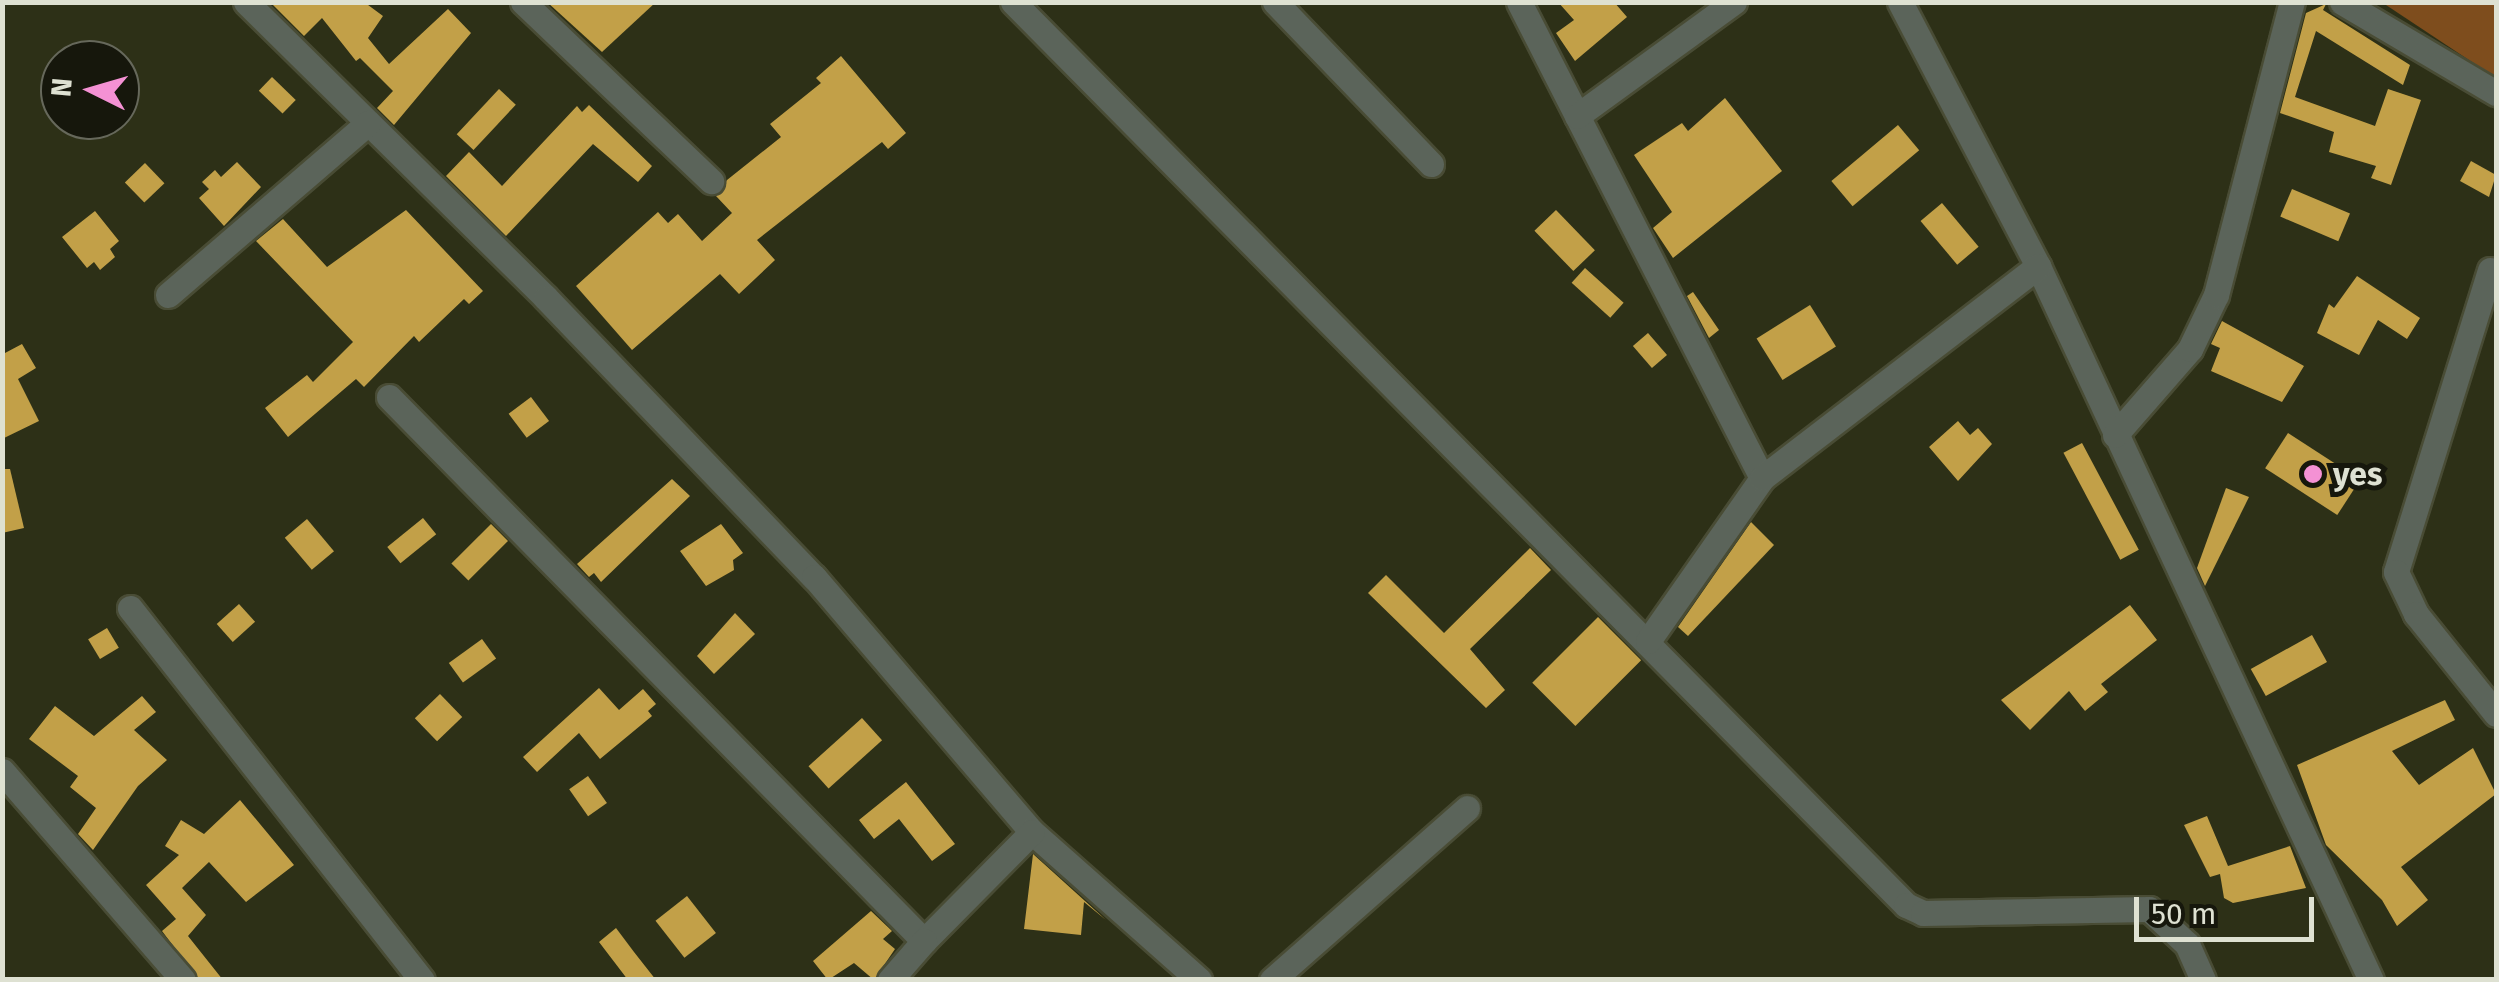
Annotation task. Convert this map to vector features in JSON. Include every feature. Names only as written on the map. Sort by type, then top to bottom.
[{"type":"street","points":[[246,2],[814,577],[1032,832],[1199,980]]},
{"type":"street","points":[[523,2],[711,180]]},
{"type":"street","points":[[1013,2],[1906,905],[1923,913],[2149,909],[2186,944],[2202,980]]},
{"type":"street","points":[[1275,2],[1431,164]]},
{"type":"street","points":[[1518,2],[1762,478]]},
{"type":"street","points":[[1577,116],[1734,2]]},
{"type":"street","points":[[1900,2],[2038,266],[2371,980]]},
{"type":"street","points":[[2115,434],[2190,349],[2216,295],[2292,2]]},
{"type":"street","points":[[2342,2],[2496,92]]},
{"type":"street","points":[[168,295],[368,123]]},
{"type":"street","points":[[1648,641],[1762,478],[2038,266]]},
{"type":"street","points":[[2490,270],[2396,572],[2416,614],[2495,708]]},
{"type":"street","points":[[389,397],[924,942]]},
{"type":"street","points":[[130,608],[422,980]]},
{"type":"street","points":[[2,772],[183,980]]},
{"type":"street","points":[[1272,980],[1468,808]]},
{"type":"street","points":[[890,980],[1032,832]]},
{"type":"shaded area","points":[[2383,3],[2496,3],[2496,78]]},
{"type":"building","points":[[270,2],[364,2],[383,16],[368,38],[389,64],[448,9],[471,33],[394,125],[377,108],[393,91],[360,58],[356,61],[322,18],[304,36]]},
{"type":"building","points":[[547,2],[656,2],[602,52]]},
{"type":"building","points":[[1558,2],[1614,2],[1627,17],[1575,61],[1556,33],[1574,20]]},
{"type":"building","points":[[2326,4],[2323,10],[2410,65],[2403,85],[2316,31],[2295,97],[2375,126],[2388,89],[2421,100],[2391,185],[2371,178],[2376,166],[2329,152],[2334,132],[2280,113],[2306,13]]},
{"type":"building","points":[[841,56],[906,133],[888,149],[882,142],[757,240],[775,260],[739,294],[720,274],[632,350],[576,286],[658,212],[668,223],[678,214],[702,241],[732,213],[716,196],[727,180],[781,137],[770,124],[821,83],[816,78]]},
{"type":"building","points":[[272,77],[296,100],[283,114],[259,91]]},
{"type":"building","points":[[499,89],[516,105],[474,150],[457,134]]},
{"type":"building","points":[[1725,98],[1782,171],[1673,258],[1653,228],[1672,212],[1634,155],[1682,123],[1688,131]]},
{"type":"building","points":[[589,105],[652,166],[638,182],[593,144],[506,236],[446,176],[469,152],[502,186],[577,106],[582,112]]},
{"type":"building","points":[[1898,125],[1919,150],[1853,206],[1831,181]]},
{"type":"building","points":[[2471,161],[2496,175],[2489,197],[2460,181]]},
{"type":"building","points":[[237,162],[261,187],[224,226],[199,198],[209,189],[202,182],[215,170],[221,177]]},
{"type":"building","points":[[145,163],[164,183],[144,203],[125,182]]},
{"type":"building","points":[[2292,189],[2350,214],[2338,241],[2280,217]]},
{"type":"building","points":[[1942,203],[1979,247],[1957,265],[1921,221]]},
{"type":"building","points":[[406,210],[483,291],[469,304],[464,299],[419,342],[414,336],[364,387],[356,379],[288,437],[265,408],[307,375],[313,382],[353,342],[256,241],[283,219],[327,267]]},
{"type":"building","points":[[1556,210],[1595,250],[1573,271],[1534,231]]},
{"type":"building","points":[[95,211],[119,241],[110,249],[115,257],[100,270],[94,262],[87,268],[62,237]]},
{"type":"building","points":[[1585,268],[1624,303],[1610,318],[1572,283]]},
{"type":"building","points":[[2357,276],[2420,318],[2407,339],[2378,320],[2359,355],[2317,333],[2329,304],[2334,308]]},
{"type":"building","points":[[1693,292],[1719,330],[1709,338],[1687,296]]},
{"type":"building","points":[[1810,305],[1836,347],[1783,380],[1757,338]]},
{"type":"building","points":[[2222,321],[2304,366],[2282,402],[2211,371],[2220,348],[2211,344]]},
{"type":"building","points":[[1648,333],[1667,355],[1652,368],[1633,346]]},
{"type":"building","points":[[22,344],[36,368],[18,379],[39,421],[2,439],[2,347],[5,353]]},
{"type":"building","points":[[531,397],[549,421],[527,438],[509,414]]},
{"type":"building","points":[[1958,421],[1970,435],[1978,428],[1992,444],[1958,481],[1929,447]]},
{"type":"building","name":"yes","points":[[2288,433],[2360,480],[2337,515],[2265,468]]},
{"type":"building","points":[[2082,443],[2139,550],[2120,560],[2063,453]]},
{"type":"building","points":[[2,469],[10,469],[24,528],[2,533]]},
{"type":"building","points":[[672,479],[690,496],[601,582],[594,573],[589,577],[577,564]]},
{"type":"building","name":"yes","points":[[2226,488],[2249,497],[2205,586],[2197,568]]},
{"type":"building","points":[[423,518],[436,534],[400,563],[387,547]]},
{"type":"building","points":[[307,519],[334,551],[312,570],[285,538]]},
{"type":"building","points":[[1751,522],[1774,545],[1688,636],[1678,627]]},
{"type":"building","points":[[491,524],[508,541],[468,581],[451,564]]},
{"type":"building","points":[[721,524],[743,553],[733,560],[734,570],[706,586],[680,551]]},
{"type":"building","points":[[1530,548],[1551,570],[1470,649],[1505,690],[1486,708],[1368,593],[1386,575],[1444,633]]},
{"type":"building","points":[[239,604],[255,622],[233,642],[217,624]]},
{"type":"building","points":[[2130,605],[2157,640],[2101,684],[2108,692],[2085,711],[2069,691],[2030,730],[2001,700]]},
{"type":"building","points":[[735,613],[755,634],[714,674],[697,656]]},
{"type":"building","points":[[1598,617],[1641,660],[1575,726],[1532,683]]},
{"type":"building","points":[[107,628],[119,648],[100,659],[88,639]]},
{"type":"building","points":[[2312,635],[2327,662],[2266,696],[2251,669]]},
{"type":"building","points":[[482,639],[496,658],[463,683],[449,663]]},
{"type":"building","points":[[599,688],[619,710],[643,689],[656,704],[648,711],[652,716],[600,759],[579,733],[537,772],[523,757]]},
{"type":"building","points":[[440,694],[462,717],[437,741],[415,718]]},
{"type":"building","points":[[142,696],[156,712],[134,730],[167,760],[138,786],[93,850],[78,834],[96,808],[70,787],[78,776],[29,739],[55,706],[94,736]]},
{"type":"building","points":[[2445,700],[2455,720],[2392,751],[2419,785],[2473,748],[2496,794],[2401,867],[2428,900],[2397,926],[2382,900],[2326,845],[2297,765]]},
{"type":"building","points":[[862,718],[882,740],[829,788],[808,766]]},
{"type":"building","points":[[588,776],[607,803],[588,816],[569,789]]},
{"type":"building","points":[[906,782],[955,844],[932,861],[899,819],[874,839],[859,820]]},
{"type":"building","points":[[240,800],[294,865],[246,902],[209,862],[182,888],[206,915],[188,936],[223,980],[199,980],[162,931],[176,919],[146,885],[179,855],[165,846],[181,820],[204,834]]},
{"type":"building","points":[[2207,816],[2228,866],[2290,846],[2306,888],[2233,903],[2224,898],[2220,874],[2210,877],[2184,825]]},
{"type":"building","points":[[1033,854],[1106,920],[1084,902],[1081,935],[1024,929]]},
{"type":"building","points":[[687,896],[716,933],[684,958],[655,921]]},
{"type":"building","points":[[871,911],[892,931],[883,939],[895,949],[874,980],[854,963],[828,980],[813,961]]},
{"type":"building","points":[[616,928],[656,980],[628,980],[599,942]]},
{"type":"place","name":"yes","points":[[2313,474]]}]
